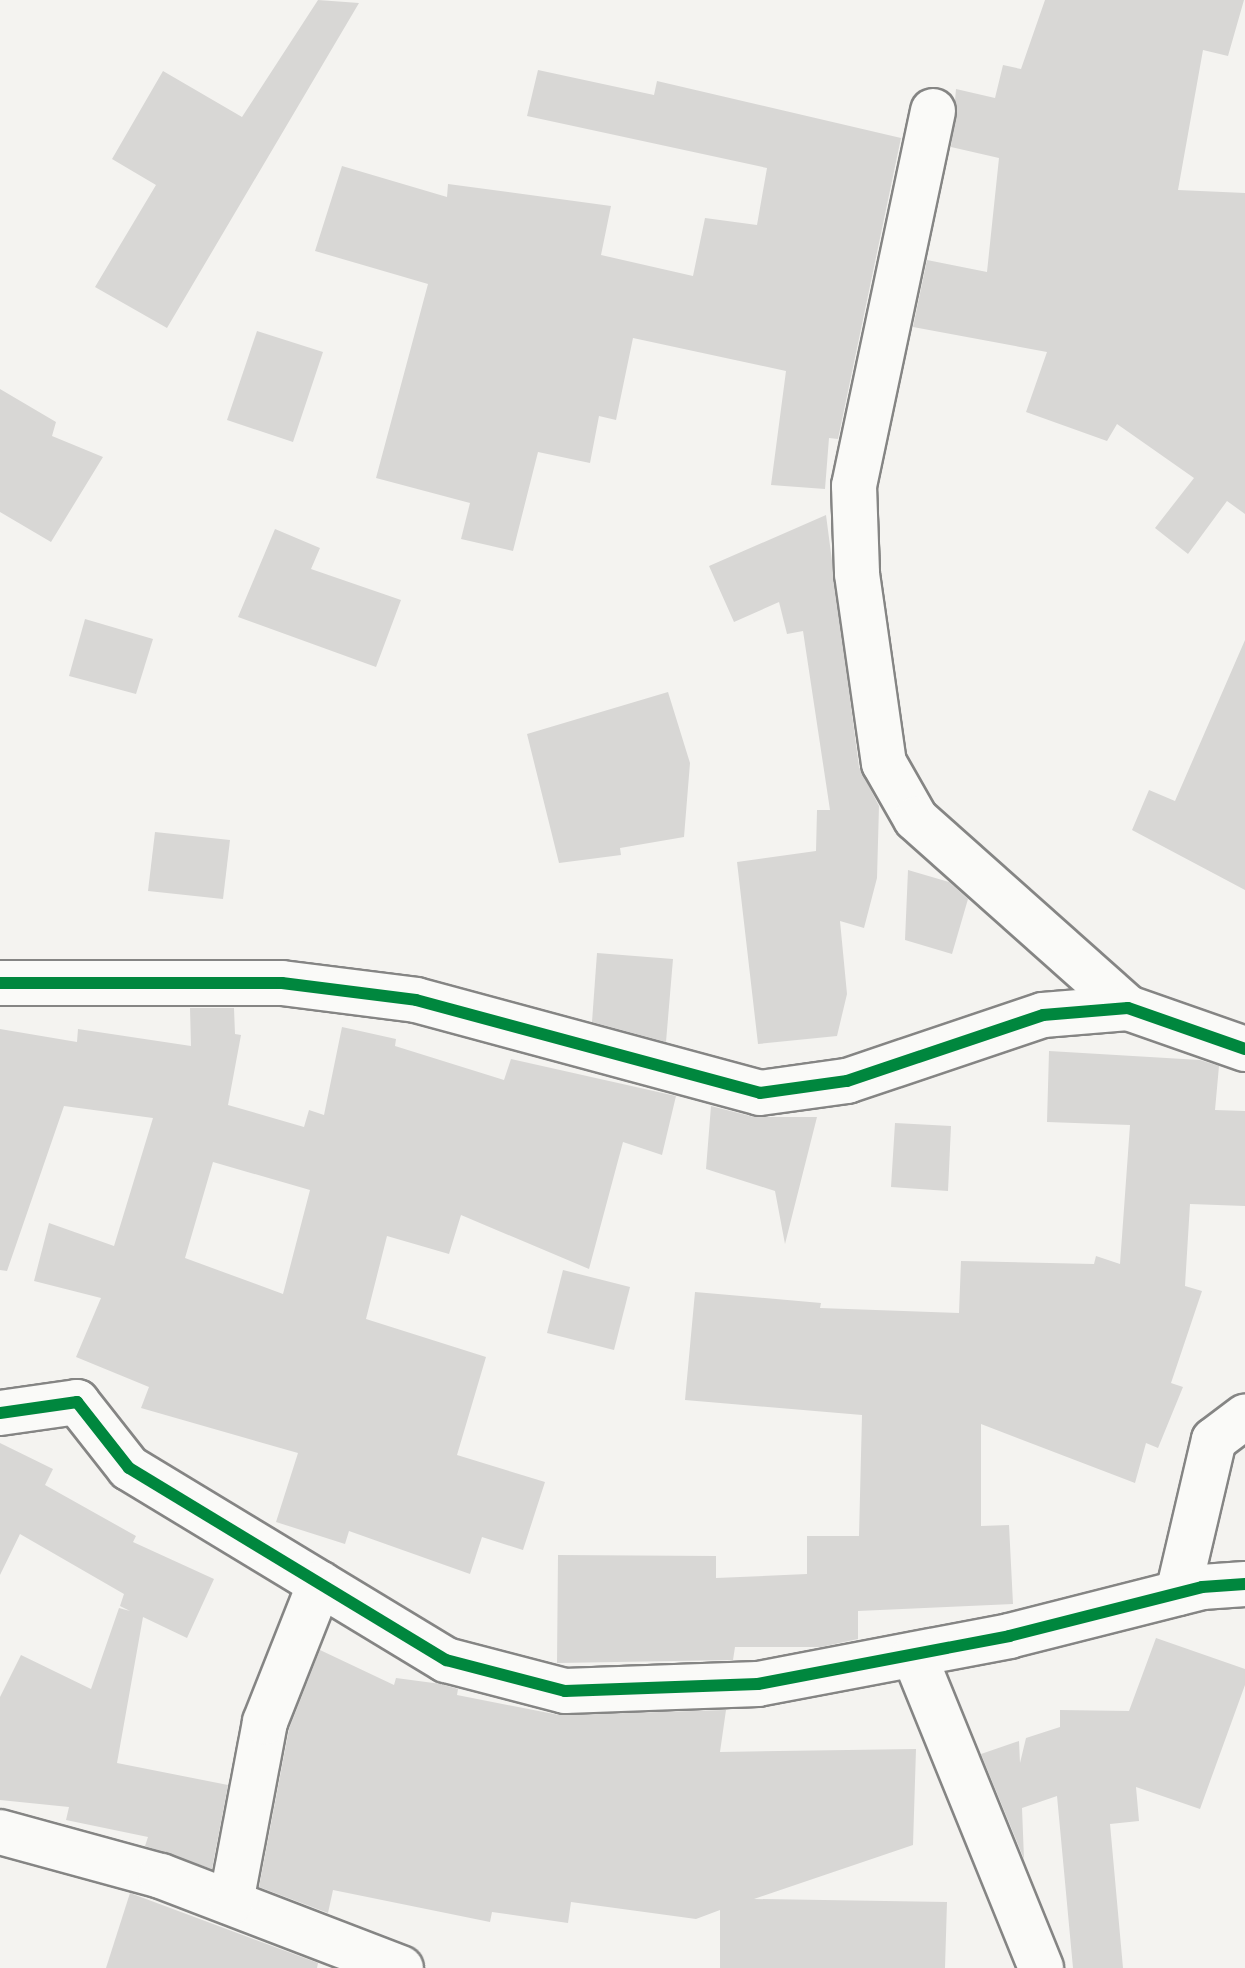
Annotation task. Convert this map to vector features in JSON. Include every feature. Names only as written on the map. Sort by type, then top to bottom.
[{"type":"street","points":[[933,111],[854,486],[857,574],[884,763],[916,819],[1128,1008],[1245,1049]]},
{"type":"street","points":[[0,983],[282,983],[416,1000],[760,1093],[847,1081],[1043,1015],[1128,1008]]},
{"type":"street","points":[[0,1413],[77,1402],[129,1468],[446,1660],[565,1691],[758,1684],[914,1655],[1178,1593],[1245,1584]]},
{"type":"street","points":[[1178,1593],[1214,1440],[1245,1417]]},
{"type":"street","points":[[231,1902],[265,1722],[320,1583]]},
{"type":"street","points":[[914,1655],[1041,1968]]},
{"type":"street","points":[[0,1832],[161,1876],[401,1968]]},
{"type":"building","points":[[318,0],[359,3],[167,328],[95,287],[156,185],[112,159],[163,71],[242,117]]},
{"type":"building","points":[[1045,0],[1244,0],[1228,56],[1203,50],[1178,190],[1245,193],[1245,514],[1227,501],[1188,554],[1155,528],[1194,478],[1117,424],[1107,441],[1026,412],[1047,352],[913,327],[927,260],[987,272],[999,158],[951,147],[956,89],[995,98],[1003,65],[1021,69]]},
{"type":"building","points":[[538,70],[654,95],[657,81],[901,138],[838,439],[829,438],[825,489],[771,485],[786,371],[633,338],[616,420],[599,416],[590,463],[538,452],[513,551],[461,539],[470,503],[376,478],[428,284],[315,251],[342,166],[447,197],[448,184],[611,206],[601,255],[693,276],[705,218],[757,225],[767,168],[527,116]]},
{"type":"building","points":[[257,331],[323,352],[293,442],[227,420]]},
{"type":"building","points":[[0,389],[56,422],[52,436],[103,457],[51,542],[0,512]]},
{"type":"building","points":[[826,515],[859,767],[879,806],[877,878],[864,928],[840,921],[847,994],[837,1036],[758,1044],[737,862],[816,851],[817,810],[830,810],[803,631],[787,634],[779,602],[734,622],[709,566]]},
{"type":"building","points":[[275,529],[320,548],[311,569],[401,600],[376,667],[238,617]]},
{"type":"building","points":[[85,619],[153,639],[136,694],[69,676]]},
{"type":"building","points":[[1245,640],[1245,890],[1132,830],[1149,790],[1175,801]]},
{"type":"building","points":[[668,692],[690,763],[684,837],[620,848],[621,855],[559,863],[527,734]]},
{"type":"building","points":[[155,832],[230,840],[223,899],[148,891]]},
{"type":"building","points":[[908,870],[949,882],[968,899],[952,954],[905,940]]},
{"type":"building","points":[[597,953],[673,959],[666,1042],[592,1022]]},
{"type":"building","points":[[190,1008],[234,1008],[235,1034],[241,1035],[228,1105],[304,1127],[309,1110],[324,1115],[342,1027],[396,1039],[395,1046],[504,1080],[511,1059],[676,1096],[662,1155],[623,1142],[589,1269],[461,1215],[449,1254],[387,1236],[366,1319],[486,1357],[457,1455],[545,1482],[523,1550],[482,1537],[470,1574],[349,1531],[345,1544],[276,1522],[298,1453],[141,1408],[149,1387],[76,1357],[101,1298],[34,1281],[49,1223],[114,1246],[153,1118],[64,1106],[7,1271],[0,1270],[0,1029],[77,1042],[78,1029],[191,1046]],"holes":[[[213,1162],[310,1190],[283,1294],[185,1258]]]},
{"type":"building","points":[[1049,1051],[1200,1060],[1219,1066],[1215,1110],[1245,1111],[1245,1206],[1190,1204],[1185,1286],[1202,1291],[1171,1383],[1183,1387],[1158,1448],[1146,1443],[1135,1483],[981,1424],[981,1526],[1009,1525],[1013,1604],[858,1611],[858,1639],[821,1647],[735,1647],[733,1660],[557,1663],[558,1555],[716,1556],[716,1578],[807,1574],[807,1536],[859,1536],[862,1415],[685,1400],[695,1292],[821,1303],[820,1308],[959,1313],[961,1261],[1094,1264],[1096,1256],[1120,1264],[1130,1125],[1047,1122]]},
{"type":"building","points":[[711,1106],[754,1117],[817,1117],[785,1244],[775,1191],[706,1169]]},
{"type":"building","points":[[895,1123],[951,1126],[948,1191],[891,1187]]},
{"type":"building","points":[[563,1270],[630,1287],[614,1350],[547,1333]]},
{"type":"building","points":[[0,1443],[53,1469],[45,1485],[136,1536],[133,1542],[214,1579],[187,1638],[143,1617],[117,1763],[228,1785],[212,1869],[145,1846],[148,1837],[66,1820],[69,1807],[0,1800],[0,1697],[21,1655],[91,1689],[119,1608],[130,1611],[120,1606],[124,1594],[20,1534],[0,1575]]},
{"type":"building","points":[[1156,1638],[1245,1669],[1245,1685],[1200,1809],[1136,1787],[1139,1821],[1110,1824],[1123,1968],[1073,1968],[1057,1796],[1022,1808],[1024,1859],[981,1754],[1019,1741],[1020,1763],[1026,1738],[1060,1727],[1060,1710],[1129,1711]]},
{"type":"building","points":[[320,1650],[394,1685],[396,1678],[441,1684],[458,1689],[457,1695],[559,1715],[726,1710],[720,1752],[916,1749],[913,1845],[754,1899],[947,1902],[945,1968],[720,1968],[720,1910],[696,1919],[571,1902],[568,1923],[492,1912],[490,1922],[333,1890],[328,1913],[259,1887],[289,1729]]},
{"type":"building","points":[[130,1893],[318,1963],[317,1968],[106,1968]]},
{"type":"cycle path","points":[[0,983],[282,983],[416,1000],[760,1093],[847,1081],[1043,1015],[1128,1008],[1245,1049]]},
{"type":"cycle path","points":[[0,1413],[77,1402],[129,1468],[446,1660],[565,1691],[758,1684],[1009,1636],[1202,1587],[1245,1584]]}]
